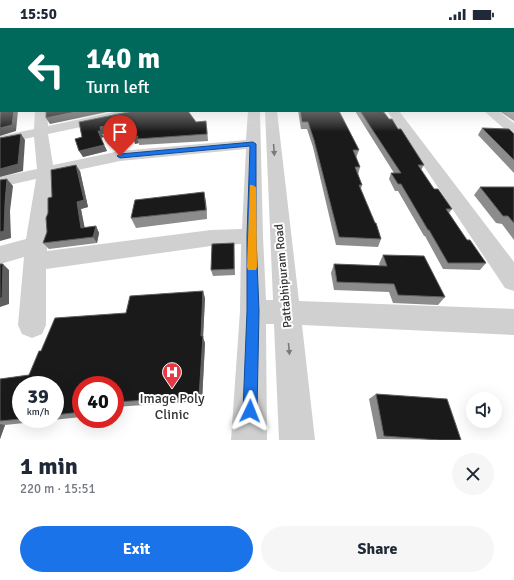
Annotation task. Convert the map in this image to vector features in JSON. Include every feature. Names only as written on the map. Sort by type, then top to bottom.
[{"type":"street","points":[[32,325],[36,253],[46,171],[41,132],[41,112]]},
{"type":"street","points":[[0,140],[41,132],[122,112]]},
{"type":"street","points":[[249,440],[253,311],[252,236],[254,112]]},
{"type":"street","name":"Pattabhipuram Road","points":[[271,112],[297,440]]},
{"type":"street","points":[[394,112],[514,281]]},
{"type":"street","points":[[491,112],[514,130]]},
{"type":"street","points":[[0,182],[120,156],[253,144]]},
{"type":"street","points":[[0,255],[252,236]]},
{"type":"street","points":[[253,311],[514,322]]},
{"type":"building","points":[[0,112],[14,112],[12,125],[0,128]]},
{"type":"building","points":[[46,112],[76,112],[46,118]]},
{"type":"building","points":[[128,112],[189,112],[196,122],[206,121],[207,134],[137,139],[138,136],[133,137],[131,121],[100,127],[101,131],[98,131],[104,145],[79,151],[75,139],[82,137],[79,122]]},
{"type":"building","points":[[300,112],[340,112],[359,150],[353,150],[360,167],[355,167],[362,185],[359,185],[376,223],[381,239],[339,237],[314,140],[308,122],[302,122]]},
{"type":"building","points":[[361,112],[384,112],[389,119],[392,119],[398,129],[401,129],[424,165],[418,165],[434,189],[438,189],[452,209],[446,209],[467,240],[470,240],[486,263],[448,263],[401,184],[398,184],[391,173],[401,173]]},
{"type":"building","points":[[482,128],[509,129],[514,134],[514,160]]},
{"type":"building","points":[[21,134],[18,164],[0,169],[0,138]]},
{"type":"building","points":[[76,165],[84,200],[77,202],[81,228],[96,226],[93,237],[43,243],[47,232],[46,218],[48,213],[48,198],[52,197],[51,170]]},
{"type":"building","points":[[7,179],[4,231],[0,232],[0,180]]},
{"type":"building","points":[[480,187],[514,187],[514,223],[508,216],[503,216]]},
{"type":"building","points":[[204,192],[206,210],[131,218],[135,200]]},
{"type":"building","points":[[234,243],[234,269],[211,270],[212,244]]},
{"type":"building","points":[[383,255],[424,256],[445,297],[398,295],[394,284],[337,282],[334,264],[387,266]]},
{"type":"building","points":[[0,264],[3,264],[2,298],[0,298]]},
{"type":"building","points":[[203,291],[201,336],[203,336],[199,397],[124,401],[124,376],[72,376],[72,413],[64,414],[64,376],[22,376],[29,375],[55,318],[126,313],[130,296]]},
{"type":"building","points":[[12,377],[12,420],[0,421],[0,379]]},
{"type":"building","points":[[376,394],[447,399],[461,440],[384,436]]},
{"type":"slow traffic","points":[[252,187],[252,267]]},
{"type":"place","name":"Image Poly Clinic","points":[[172,389]]},
{"type":"route","points":[[120,156],[253,144],[253,311],[250,411]]}]
